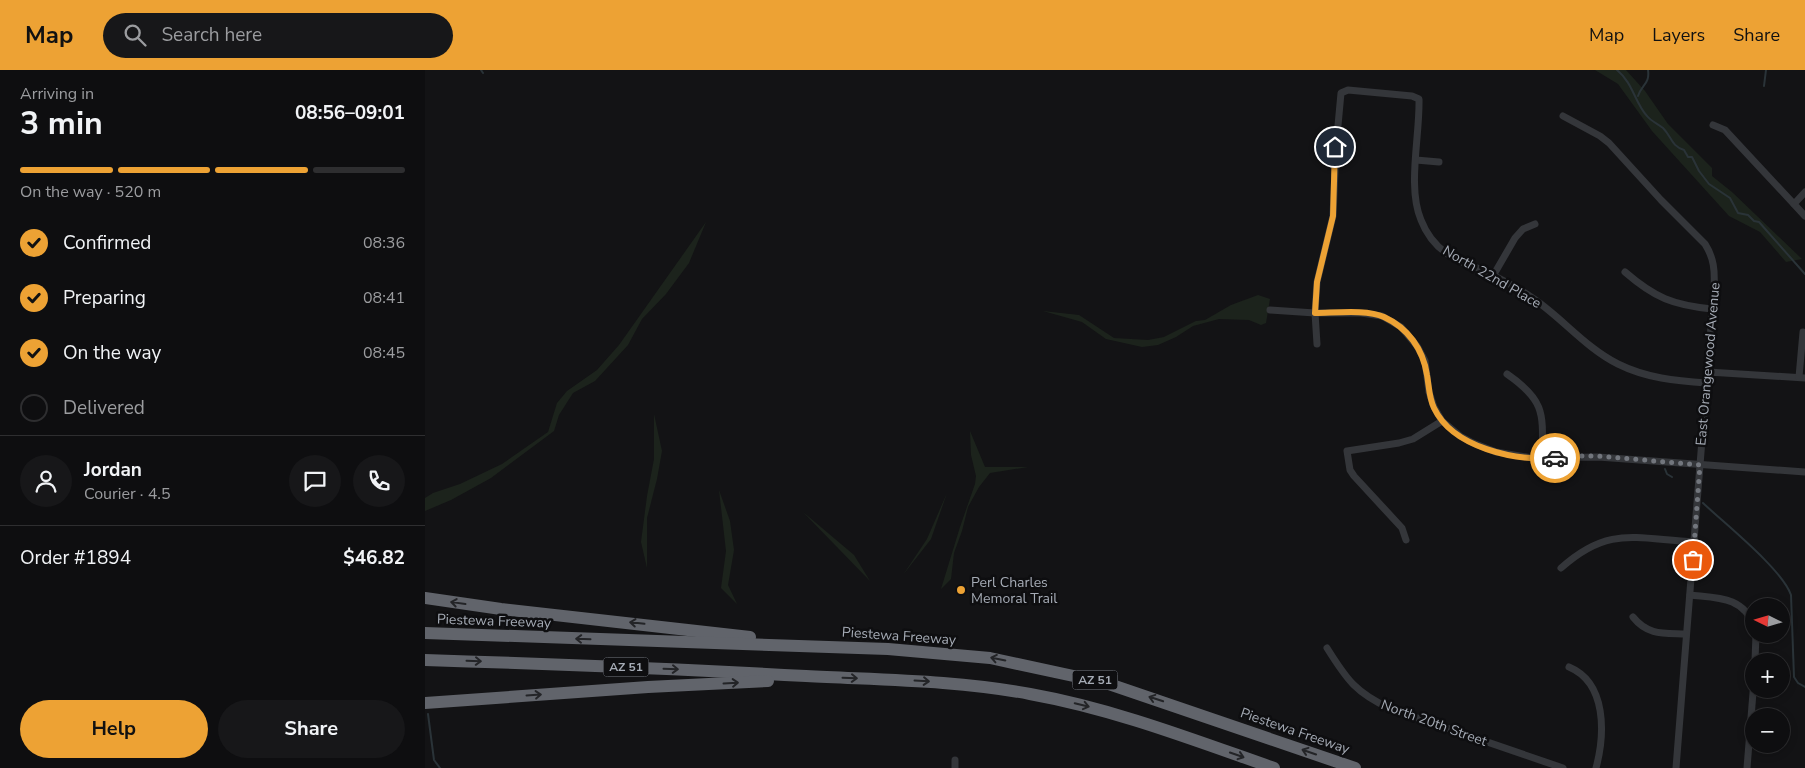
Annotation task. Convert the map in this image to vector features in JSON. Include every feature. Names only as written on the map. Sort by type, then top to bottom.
[{"type":"highway","points":[[425,598],[501,609],[691,629],[824,646]]},
{"type":"highway","name":"Piestewa Freeway","points":[[425,633],[824,646],[888,649],[990,658],[1106,683],[1355,768]]},
{"type":"highway","name":"AZ 51","points":[[425,660],[681,669],[987,687],[1056,699],[1161,728],[1274,768]]},
{"type":"highway","points":[[428,703],[827,677]]},
{"type":"street","name":"North 22nd Place","points":[[1315,313],[1317,282],[1333,216],[1335,147],[1341,93],[1348,90],[1412,96],[1419,99],[1416,207],[1429,236],[1438,246],[1453,258],[1493,276],[1534,299],[1591,346],[1618,364],[1654,377],[1707,383]]},
{"type":"street","name":"East Orangewood Avenue","points":[[1563,116],[1609,143],[1661,200],[1705,244],[1714,264],[1715,274],[1708,372],[1676,768]]},
{"type":"street","points":[[1713,125],[1725,130],[1805,216]]},
{"type":"street","points":[[1416,160],[1439,162]]},
{"type":"street","points":[[1795,204],[1805,192]]},
{"type":"street","points":[[1493,276],[1515,238],[1523,229],[1535,224]]},
{"type":"street","points":[[1625,272],[1645,289],[1665,300],[1681,305],[1712,309]]},
{"type":"street","points":[[1270,310],[1315,313],[1361,313],[1382,316],[1401,327],[1414,341],[1425,361],[1434,407],[1442,420],[1460,436],[1496,452],[1513,456],[1542,458],[1598,456],[1805,472]]},
{"type":"street","points":[[1315,313],[1317,344]]},
{"type":"street","points":[[1708,372],[1802,378],[1803,332]]},
{"type":"street","points":[[1507,374],[1531,393],[1538,402],[1541,414],[1542,458]]},
{"type":"street","points":[[1406,540],[1402,528],[1350,470],[1347,451],[1413,439],[1442,420]]},
{"type":"street","points":[[1561,568],[1582,551],[1596,543],[1613,539],[1628,537],[1694,542]]},
{"type":"street","points":[[1690,596],[1714,597],[1732,602],[1745,611]]},
{"type":"street","points":[[1633,617],[1640,626],[1649,630],[1686,634]]},
{"type":"street","name":"North 20th Street","points":[[1327,648],[1344,676],[1364,695],[1377,703],[1563,768]]},
{"type":"street","points":[[1569,667],[1585,676],[1595,692],[1600,710],[1603,730],[1601,750],[1596,768]]},
{"type":"street","points":[[1747,768],[1753,698]]},
{"type":"shaded area","points":[[1595,70],[1626,70],[1645,91],[1668,124],[1712,168],[1712,176],[1732,192],[1802,259],[1786,262],[1760,232],[1729,216],[1652,131],[1618,84]]},
{"type":"shaded area","points":[[706,222],[689,263],[666,294],[642,319],[628,345],[595,381],[573,393],[559,415],[554,431],[491,478],[451,500],[425,511],[425,498],[502,464],[548,432],[557,403],[567,391],[597,370],[619,345]]},
{"type":"shaded area","points":[[1258,295],[1270,299],[1266,323],[1261,325],[1249,320],[1219,319],[1193,326],[1176,337],[1158,345],[1142,347],[1106,339],[1082,322],[1043,311],[1079,315],[1114,338],[1148,340],[1164,337],[1196,321],[1205,320],[1231,305]]},
{"type":"shaded area","points":[[654,414],[662,451],[647,518],[647,568],[641,542],[654,459]]},
{"type":"shaded area","points":[[970,431],[985,467],[1028,467],[990,473],[979,487],[968,507],[954,553],[951,579],[941,589],[975,484],[976,476],[971,455]]},
{"type":"shaded area","points":[[719,490],[730,521],[734,550],[728,585],[737,604],[721,588],[726,551]]},
{"type":"shaded area","points":[[947,493],[931,539],[903,575],[927,539]]},
{"type":"shaded area","points":[[803,512],[854,555],[870,581]]},
{"type":"waterway","points":[[1617,70],[1627,81],[1647,116],[1663,128],[1674,144],[1684,150],[1688,157],[1692,157],[1699,171],[1709,184],[1730,198],[1738,213],[1748,215],[1754,221],[1759,222],[1805,274]]},
{"type":"waterway","points":[[1638,96],[1647,81],[1648,70]]},
{"type":"waterway","points":[[1764,86],[1766,70]]},
{"type":"waterway","points":[[1665,469],[1667,474],[1672,477]]},
{"type":"waterway","points":[[1703,503],[1765,560],[1786,584],[1791,595],[1794,677],[1798,683],[1805,687]]},
{"type":"waterway","points":[[428,714],[434,760],[440,768]]},
{"type":"way so far","points":[[1555,458],[1598,456],[1700,465],[1693,560]]},
{"type":"place","name":"Perl Charles Memoral Trail","points":[[961,590]]},
{"type":"route","points":[[1335,147],[1333,216],[1317,282],[1315,313],[1361,313],[1382,316],[1401,327],[1411,337],[1425,361],[1429,392],[1434,407],[1449,428],[1473,443],[1496,452],[1532,458],[1555,458]]}]
